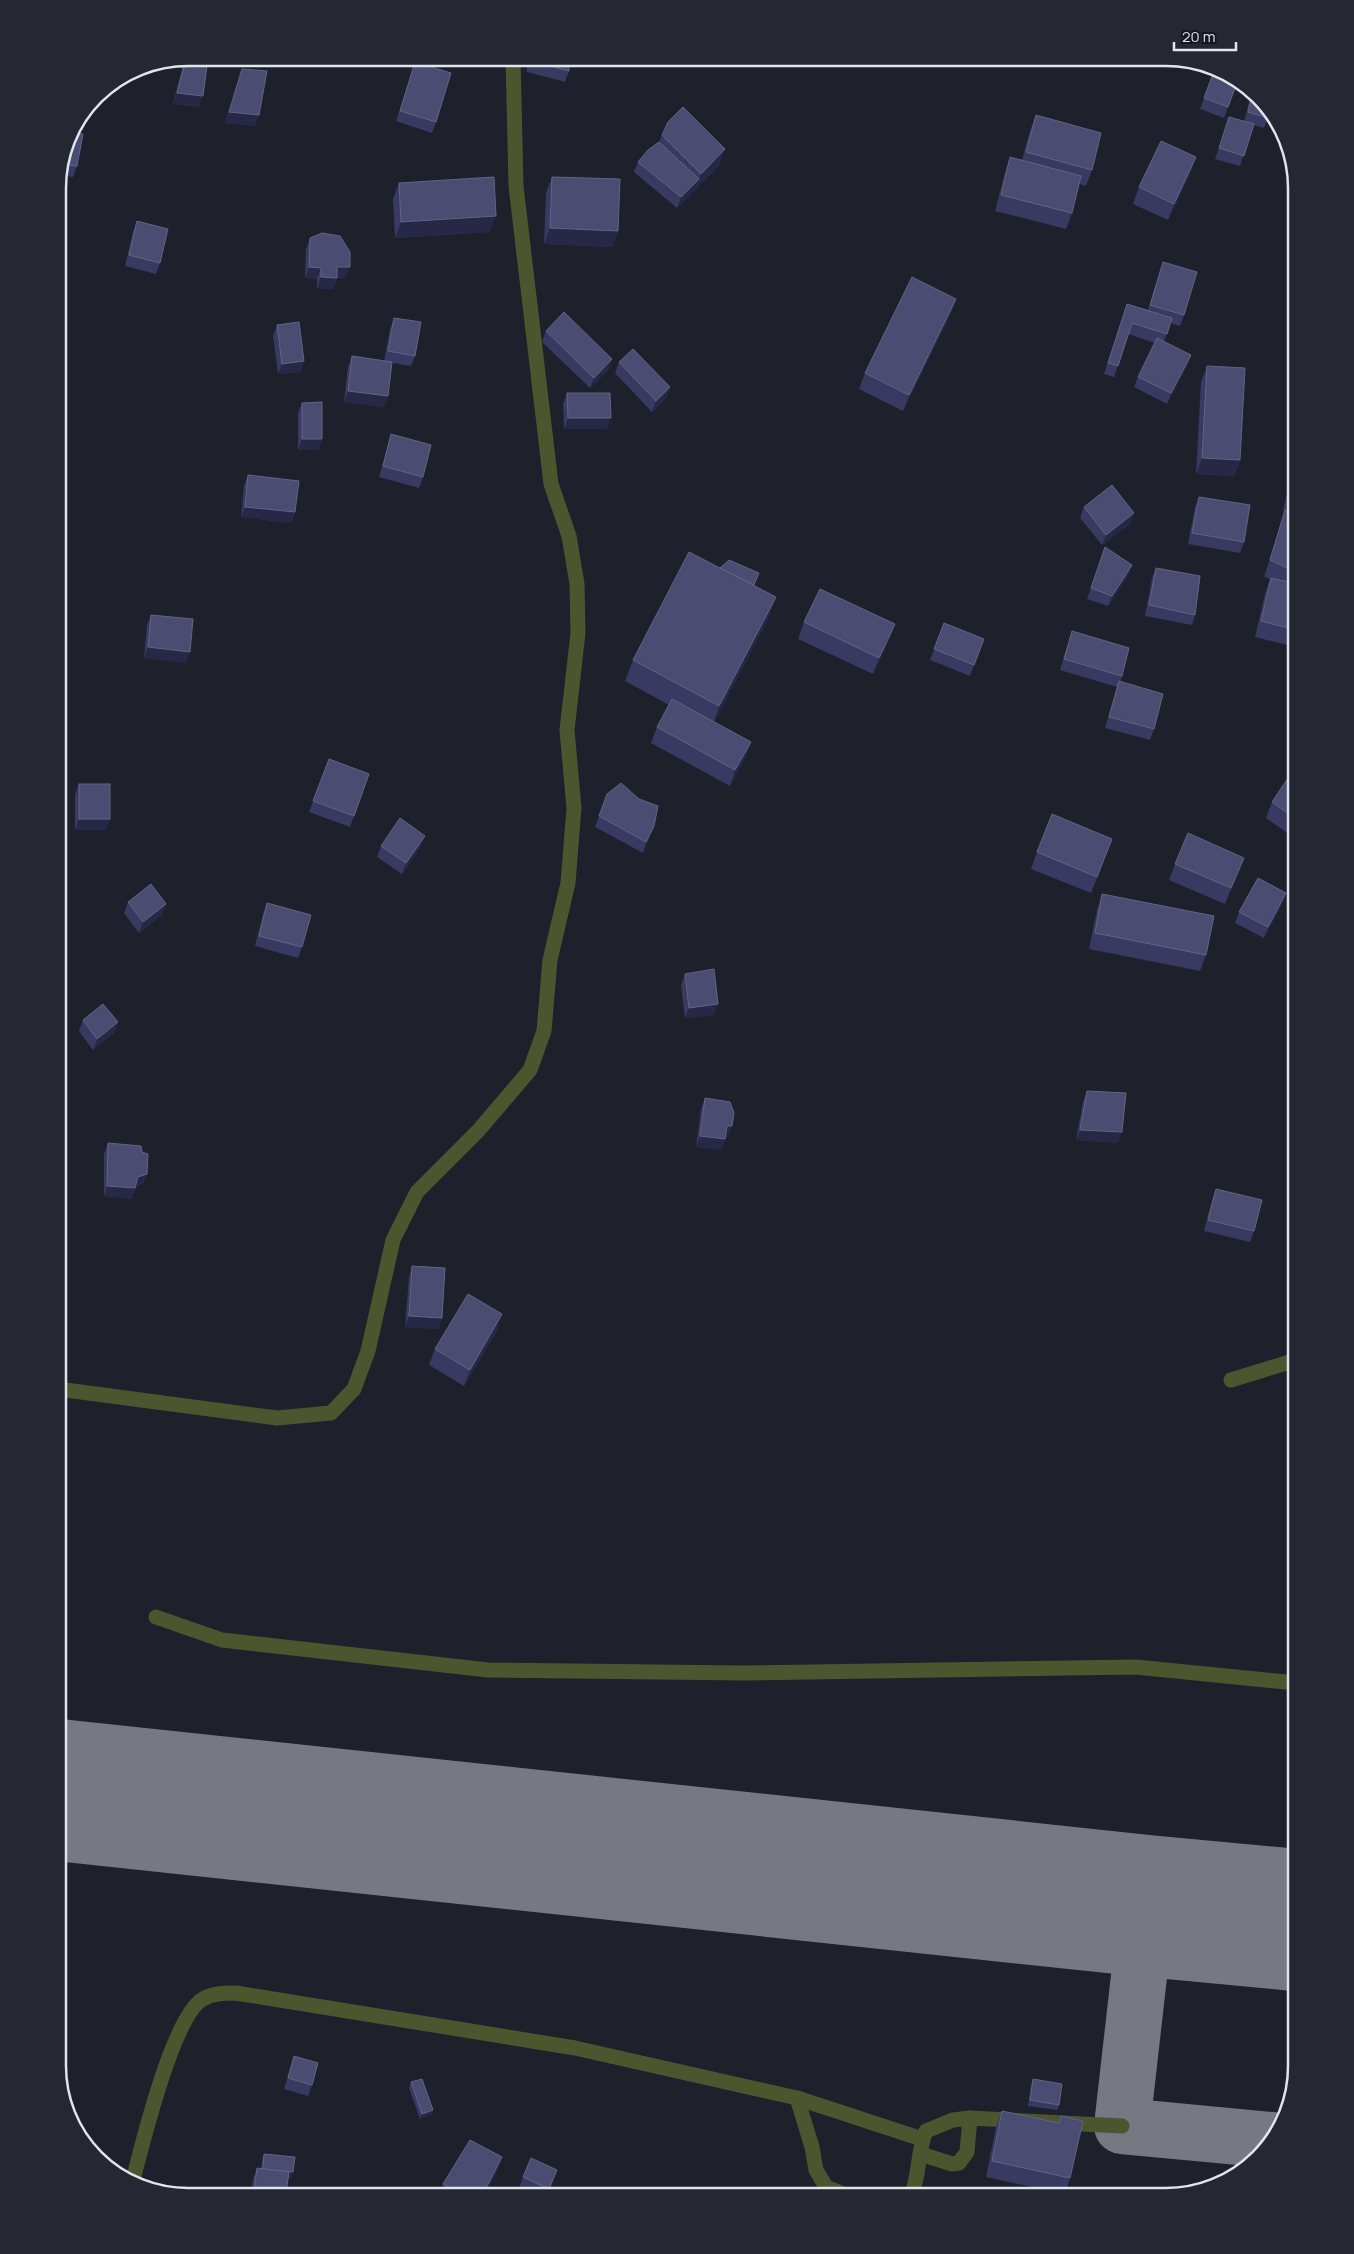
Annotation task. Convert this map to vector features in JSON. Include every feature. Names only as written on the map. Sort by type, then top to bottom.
[{"type":"street","points":[[66,1390],[277,1418],[330,1413],[354,1390],[368,1351],[393,1240],[417,1192],[478,1131],[530,1070],[544,1031],[550,960],[568,883],[570,864],[574,808],[567,730],[578,633],[577,584],[569,536],[551,484],[516,186],[513,67]]},
{"type":"street","points":[[1231,1380],[1288,1362]]},
{"type":"street","points":[[156,1617],[222,1640],[488,1670],[744,1673],[1136,1667],[1288,1683]]},
{"type":"street","points":[[134,2175],[147,2125],[178,2033],[201,2000],[218,1993],[236,1993],[575,2048],[797,2098],[922,2147],[952,2164],[959,2163],[966,2152],[970,2118]]},
{"type":"street","points":[[797,2098],[812,2147],[816,2170],[828,2188]]},
{"type":"street","points":[[913,2188],[926,2131],[953,2120],[970,2118],[1122,2126]]},
{"type":"building","points":[[184,67],[207,67],[203,96],[177,93]]},
{"type":"building","points":[[413,67],[431,67],[451,73],[436,122],[400,111]]},
{"type":"building","points":[[554,67],[569,67],[569,71]]},
{"type":"building","points":[[242,69],[267,71],[259,115],[229,112]]},
{"type":"building","points":[[1212,76],[1235,88],[1228,107],[1204,98]]},
{"type":"building","points":[[1250,101],[1264,117],[1248,112]]},
{"type":"building","points":[[683,107],[725,149],[701,174],[662,135],[668,122]]},
{"type":"building","points":[[1036,115],[1101,133],[1092,170],[1026,152]]},
{"type":"building","points":[[1229,117],[1254,124],[1244,156],[1219,148]]},
{"type":"building","points":[[80,134],[83,134],[77,166],[69,165],[76,142]]},
{"type":"building","points":[[1161,141],[1196,157],[1174,204],[1139,187]]},
{"type":"building","points":[[659,142],[699,179],[681,197],[638,162],[648,150]]},
{"type":"building","points":[[1010,157],[1081,176],[1072,213],[1001,195]]},
{"type":"building","points":[[494,177],[496,216],[401,222],[399,183]]},
{"type":"building","points":[[552,177],[620,179],[618,231],[550,228]]},
{"type":"building","points":[[137,221],[168,229],[160,263],[129,255]]},
{"type":"building","points":[[322,233],[340,236],[350,252],[350,267],[337,267],[337,278],[321,277],[321,268],[309,267],[310,238]]},
{"type":"building","points":[[1163,262],[1197,272],[1184,315],[1150,305]]},
{"type":"building","points":[[912,277],[956,299],[909,395],[865,373]]},
{"type":"building","points":[[1127,304],[1172,318],[1167,334],[1132,323],[1118,366],[1108,363]]},
{"type":"building","points":[[564,312],[612,359],[594,378],[546,331]]},
{"type":"building","points":[[394,318],[421,322],[415,356],[388,351]]},
{"type":"building","points":[[299,322],[304,361],[282,364],[277,325]]},
{"type":"building","points":[[1157,338],[1191,355],[1171,393],[1138,377]]},
{"type":"building","points":[[633,349],[670,387],[656,401],[619,362]]},
{"type":"building","points":[[352,356],[392,362],[388,396],[348,391]]},
{"type":"building","points":[[1207,366],[1245,368],[1240,460],[1202,458]]},
{"type":"building","points":[[567,393],[610,393],[611,418],[568,418]]},
{"type":"building","points":[[322,402],[322,439],[302,439],[302,403]]},
{"type":"building","points":[[391,434],[431,445],[423,477],[383,466]]},
{"type":"building","points":[[248,475],[299,481],[295,512],[245,507]]},
{"type":"building","points":[[1112,485],[1134,513],[1106,535],[1084,507]]},
{"type":"building","points":[[1199,497],[1250,505],[1244,542],[1192,533]]},
{"type":"building","points":[[1285,510],[1288,511],[1288,568],[1270,560]]},
{"type":"building","points":[[1105,547],[1132,565],[1112,596],[1091,588]]},
{"type":"building","points":[[689,552],[776,597],[719,706],[633,660]]},
{"type":"building","points":[[729,560],[759,573],[754,585],[720,568]]},
{"type":"building","points":[[1156,568],[1200,576],[1195,615],[1149,605]]},
{"type":"building","points":[[1271,578],[1288,582],[1288,628],[1261,621]]},
{"type":"building","points":[[820,589],[895,624],[879,658],[804,622]]},
{"type":"building","points":[[151,615],[193,619],[190,652],[148,647]]},
{"type":"building","points":[[944,623],[984,639],[974,665],[934,649]]},
{"type":"building","points":[[1072,631],[1129,648],[1122,676],[1064,659]]},
{"type":"building","points":[[1119,681],[1163,694],[1154,729],[1109,717]]},
{"type":"building","points":[[672,699],[751,742],[735,770],[657,727]]},
{"type":"building","points":[[329,759],[369,774],[354,816],[313,801]]},
{"type":"building","points":[[1288,778],[1288,813],[1272,802]]},
{"type":"building","points":[[621,783],[639,799],[658,806],[654,826],[646,842],[599,816],[607,794]]},
{"type":"building","points":[[79,784],[110,784],[110,819],[79,819]]},
{"type":"building","points":[[1052,814],[1112,839],[1097,877],[1037,852]]},
{"type":"building","points":[[400,818],[425,836],[406,863],[381,846]]},
{"type":"building","points":[[1188,833],[1244,858],[1231,888],[1175,864]]},
{"type":"building","points":[[1258,878],[1286,893],[1268,927],[1239,912]]},
{"type":"building","points":[[151,884],[166,904],[143,922],[128,902]]},
{"type":"building","points":[[1102,894],[1214,916],[1206,955],[1095,933]]},
{"type":"building","points":[[267,903],[311,915],[302,947],[259,936]]},
{"type":"building","points":[[714,969],[718,1004],[689,1008],[685,974]]},
{"type":"building","points":[[103,1004],[118,1022],[97,1039],[83,1020]]},
{"type":"building","points":[[1087,1091],[1126,1093],[1122,1132],[1080,1130]]},
{"type":"building","points":[[705,1098],[730,1102],[734,1113],[732,1126],[727,1126],[725,1139],[700,1136]]},
{"type":"building","points":[[108,1143],[141,1146],[142,1152],[148,1154],[147,1174],[138,1177],[135,1188],[107,1186]]},
{"type":"building","points":[[1216,1189],[1262,1200],[1254,1231],[1208,1220]]},
{"type":"building","points":[[412,1266],[445,1268],[442,1318],[409,1316]]},
{"type":"building","points":[[468,1294],[502,1314],[470,1370],[435,1349]]},
{"type":"building","points":[[294,2056],[318,2063],[312,2085],[288,2078]]},
{"type":"building","points":[[422,2079],[433,2110],[422,2114],[411,2082]]},
{"type":"building","points":[[1033,2079],[1062,2084],[1059,2105],[1030,2100]]},
{"type":"building","points":[[1002,2111],[1059,2123],[1061,2116],[1083,2121],[1070,2178],[992,2161]]},
{"type":"building","points":[[470,2140],[502,2157],[486,2187],[449,2187],[443,2184]]},
{"type":"building","points":[[264,2154],[295,2157],[293,2172],[263,2169]]},
{"type":"building","points":[[531,2158],[557,2170],[550,2187],[545,2187],[523,2177]]},
{"type":"building","points":[[257,2168],[289,2172],[287,2187],[254,2187]]},
{"type":"taxiway","points":[[1147,1906],[1122,2126],[1262,2139]]},
{"type":"runway","points":[[66,1791],[1147,1906],[1288,1919]]}]
